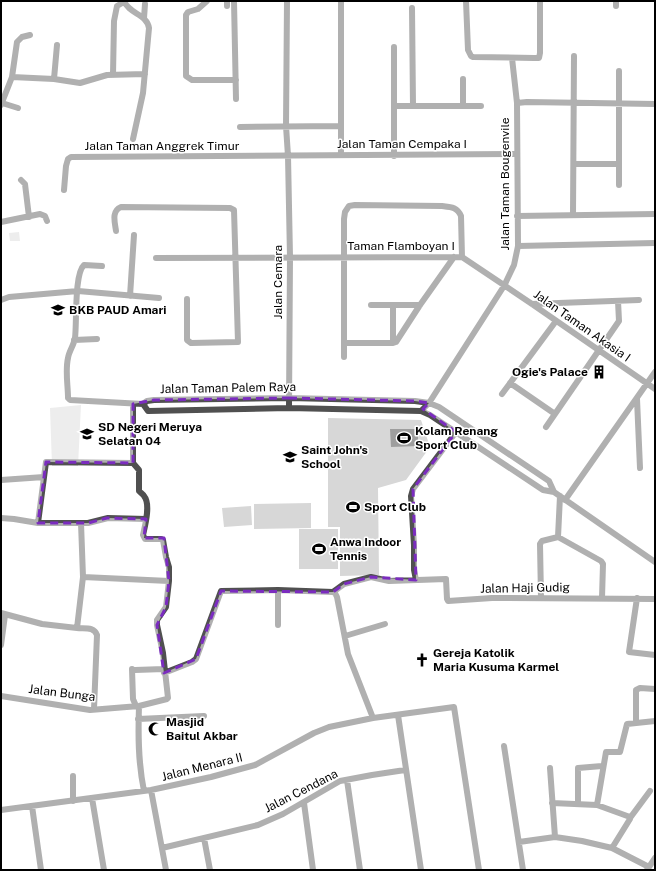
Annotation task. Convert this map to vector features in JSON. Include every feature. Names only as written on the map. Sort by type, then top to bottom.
[{"type":"street","points":[[113,75],[114,21],[117,6],[124,1],[129,9],[144,18],[149,24],[143,93],[133,139]]},
{"type":"street","points":[[206,1],[198,9],[188,12],[186,15],[186,76],[192,80],[236,80]]},
{"type":"street","points":[[234,1],[236,99]]},
{"type":"street","name":"Jalan Cemara","points":[[287,1],[286,126],[290,257],[289,408]]},
{"type":"street","points":[[341,1],[341,155]]},
{"type":"street","points":[[466,1],[469,54],[474,57],[512,58],[539,58],[540,1]]},
{"type":"street","points":[[144,18],[145,4]]},
{"type":"street","points":[[412,8],[413,106]]},
{"type":"street","points":[[18,108],[1,104],[12,77],[17,42],[22,37],[30,35]]},
{"type":"street","points":[[54,80],[57,45]]},
{"type":"street","points":[[394,47],[394,156]]},
{"type":"street","points":[[573,214],[574,56]]},
{"type":"street","name":"Jalan Taman Bougenvile","points":[[421,411],[429,403],[504,286],[514,265],[518,246],[517,100],[512,58]]},
{"type":"street","points":[[619,71],[619,185]]},
{"type":"street","points":[[12,77],[80,83],[107,75],[145,74]]},
{"type":"street","points":[[463,80],[463,106]]},
{"type":"street","points":[[517,100],[528,102],[574,104],[655,104]]},
{"type":"street","points":[[394,106],[481,106]]},
{"type":"street","points":[[240,126],[341,126]]},
{"type":"street","name":"Jalan Taman Cempaka I","points":[[288,156],[517,154]]},
{"type":"street","name":"Jalan Taman Anggrek Timur","points":[[64,190],[66,166],[68,159],[71,157],[288,156]]},
{"type":"street","points":[[574,164],[619,164]]},
{"type":"street","points":[[21,180],[25,184],[29,217]]},
{"type":"street","points":[[344,357],[344,219],[345,212],[349,206],[452,207],[458,210],[460,216],[462,257]]},
{"type":"street","points":[[116,231],[115,212],[116,209],[121,207],[232,209],[235,212],[238,342],[189,342],[187,340],[187,300]]},
{"type":"street","points":[[1,222],[40,214],[44,216],[47,221]]},
{"type":"street","points":[[517,216],[655,214]]},
{"type":"street","points":[[130,296],[134,235]]},
{"type":"street","points":[[518,246],[655,244]]},
{"type":"street","points":[[344,343],[396,342],[454,257]]},
{"type":"street","name":"Taman Flamboyan I","points":[[156,258],[462,257],[504,286]]},
{"type":"street","points":[[102,266],[84,265],[82,267],[77,291],[74,340],[67,358],[68,398],[70,400],[143,404]]},
{"type":"street","name":"Jalan Taman Akasia I","points":[[504,286],[556,320],[655,390]]},
{"type":"street","points":[[1,300],[9,297],[77,291],[159,298]]},
{"type":"street","points":[[532,304],[639,300]]},
{"type":"street","points":[[546,427],[619,321],[618,301]]},
{"type":"street","points":[[371,305],[420,305]]},
{"type":"street","points":[[393,305],[393,343]]},
{"type":"street","points":[[502,394],[556,320]]},
{"type":"street","points":[[74,340],[97,339]]},
{"type":"street","points":[[558,537],[560,496],[637,399],[655,372]]},
{"type":"street","points":[[510,383],[555,414]]},
{"type":"street","name":"Jalan Taman Palem Raya","points":[[560,496],[549,481],[439,407],[429,403],[415,401],[289,398],[154,400],[147,401],[143,404],[148,410],[289,408],[421,411],[430,415],[543,490],[560,496],[655,562]]},
{"type":"street","points":[[637,399],[640,468]]},
{"type":"street","points":[[133,404],[133,463],[138,470],[139,492],[147,501],[143,535],[144,538],[161,538],[164,540],[169,567],[166,607],[157,620],[156,625],[164,671]]},
{"type":"street","points":[[166,870],[148,790],[140,770],[137,706],[133,699],[134,670],[164,671],[192,662],[196,659],[221,591],[278,590],[333,592],[344,584],[371,577],[389,581],[416,580],[414,570],[412,489],[456,432]]},
{"type":"street","points":[[501,461],[506,453]]},
{"type":"street","points":[[38,523],[46,462],[133,463]]},
{"type":"street","points":[[1,480],[44,477]]},
{"type":"street","points":[[1,518],[38,523],[88,523],[108,518],[146,519]]},
{"type":"street","points":[[77,628],[83,577],[81,523]]},
{"type":"street","points":[[541,598],[540,544],[542,541],[558,537],[601,561],[603,564],[602,598]]},
{"type":"street","points":[[83,577],[169,581]]},
{"type":"street","name":"Jalan Haji Gudig","points":[[416,580],[446,579],[448,601],[492,598],[655,599]]},
{"type":"street","points":[[278,590],[278,625]]},
{"type":"street","points":[[333,592],[337,596],[348,654],[373,718]]},
{"type":"street","points":[[637,598],[629,652],[655,655]]},
{"type":"street","points":[[1,645],[3,614],[48,625],[93,629],[96,631],[94,709]]},
{"type":"street","points":[[345,636],[385,624]]},
{"type":"street","name":"Jalan Bunga","points":[[1,696],[94,709],[137,706],[166,699],[168,695],[164,671]]},
{"type":"street","points":[[636,722],[636,690],[640,688],[655,689]]},
{"type":"street","name":"Jalan Menara II","points":[[1,810],[148,790],[210,777],[255,765],[314,733],[329,727],[373,718],[454,707],[479,870]]},
{"type":"street","points":[[398,715],[421,870]]},
{"type":"street","points":[[138,719],[204,716]]},
{"type":"street","points":[[597,805],[602,766],[606,752],[620,752],[627,724],[655,721]]},
{"type":"street","points":[[504,746],[524,870]]},
{"type":"street","points":[[578,803],[578,768],[602,766]]},
{"type":"street","points":[[550,768],[555,837]]},
{"type":"street","name":"Jalan Cendana","points":[[162,848],[258,825],[283,814],[334,784],[347,780],[405,770]]},
{"type":"street","points":[[73,776],[73,801]]},
{"type":"street","points":[[347,780],[360,870]]},
{"type":"street","points":[[612,848],[630,818],[650,791]]},
{"type":"street","points":[[92,798],[104,870]]},
{"type":"street","points":[[304,802],[313,870]]},
{"type":"street","points":[[552,803],[597,805],[630,818]]},
{"type":"street","points":[[32,806],[41,870]]},
{"type":"street","points":[[519,842],[555,837],[582,841],[612,848],[648,869],[655,858]]},
{"type":"street","points":[[204,838],[210,870]]},
{"type":"highlighted area","points":[[289,398],[415,401],[429,403],[423,409],[456,432],[413,489],[416,580],[371,577],[344,584],[333,592],[221,591],[196,659],[164,673],[157,625],[166,607],[169,581],[164,538],[144,538],[146,519],[107,518],[88,523],[38,523],[46,462],[133,463],[133,404],[154,400]]},
{"type":"shaded area","points":[[19,232],[20,241],[10,241],[9,233]]},
{"type":"shaded area","points":[[81,405],[78,466],[52,466],[50,408]]},
{"type":"shaded area","name":"Sport Club","points":[[328,418],[421,420],[430,447],[406,480],[378,488],[379,575],[340,576],[340,527],[328,527]]},
{"type":"shaded area","name":"Kolam Renang Sport Club","points":[[390,429],[418,429],[418,446],[391,447]]},
{"type":"shaded area","points":[[311,503],[311,528],[254,529],[254,504]]},
{"type":"shaded area","points":[[251,506],[252,525],[224,527],[222,508]]},
{"type":"shaded area","name":"Anwa Indoor Tennis","points":[[299,529],[338,529],[338,569],[299,569]]},
{"type":"place","name":"BKB PAUD Amari","points":[[58,310]]},
{"type":"place","name":"Ogie's Palace","points":[[599,372]]},
{"type":"place","name":"SD Negeri Meruya Selatan 04","points":[[87,434]]},
{"type":"place","name":"Kolam Renang Sport Club","points":[[404,438]]},
{"type":"place","name":"Saint John's School","points":[[290,457]]},
{"type":"place","name":"Sport Club","points":[[353,507]]},
{"type":"place","name":"Anwa Indoor Tennis","points":[[319,549]]},
{"type":"place","name":"Gereja Katolik Maria Kusuma Karmel","points":[[422,660]]},
{"type":"place","name":"Masjid Baitul Akbar","points":[[155,729]]}]
